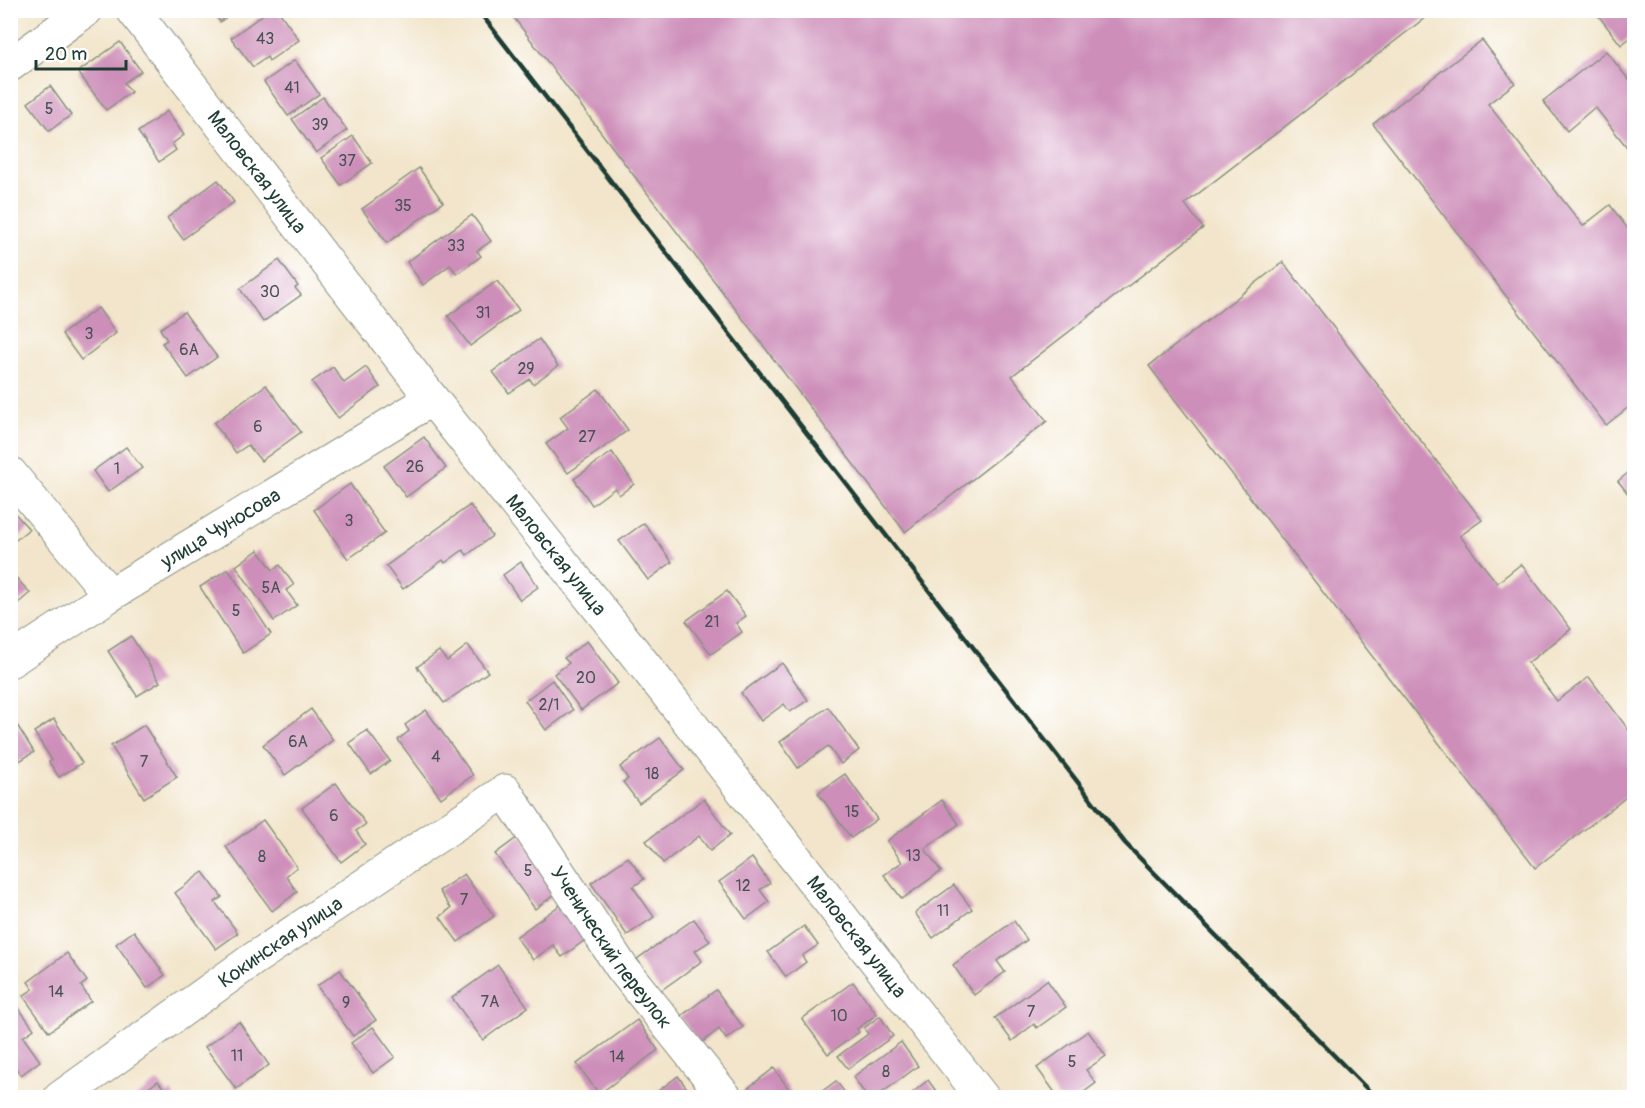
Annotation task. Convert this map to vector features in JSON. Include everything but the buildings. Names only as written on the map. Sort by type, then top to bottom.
[{"type":"street","points":[[10,64],[86,10]]},
{"type":"street","name":"Маловская улица","points":[[133,10],[432,399],[676,705],[983,1098]]},
{"type":"street","name":"улица Чуносова","points":[[10,661],[110,596],[432,399]]},
{"type":"street","points":[[10,473],[110,596]]},
{"type":"street","name":"Кокинская улица","points":[[60,1098],[252,960],[505,791]]},
{"type":"street","name":"Ученический переулок","points":[[505,791],[622,968],[726,1098]]},
{"type":"railway","points":[[478,10],[1125,843],[1376,1098]]}]
